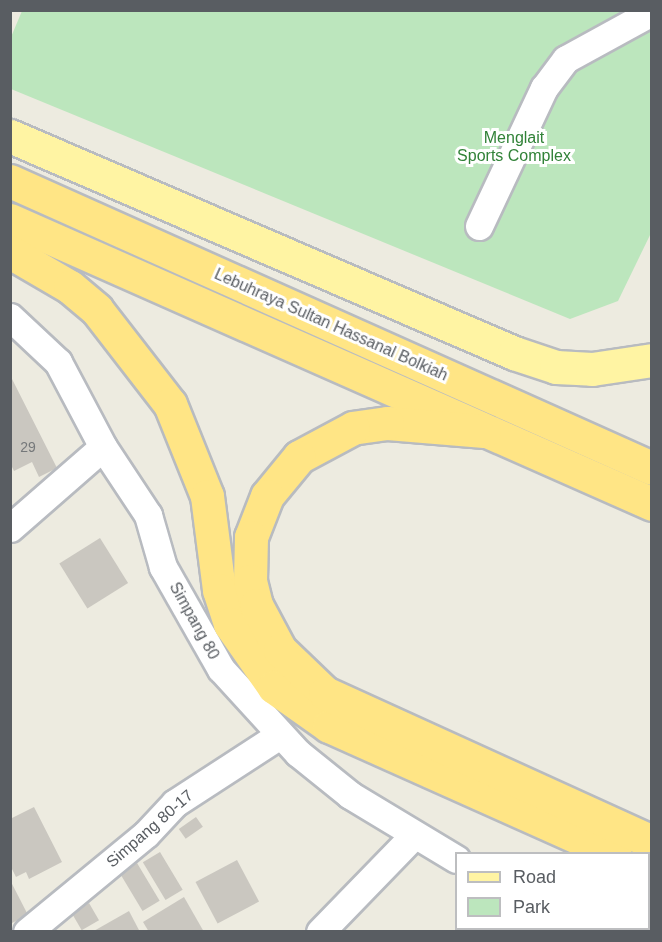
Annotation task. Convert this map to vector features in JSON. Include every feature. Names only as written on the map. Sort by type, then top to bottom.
[{"type":"highway","name":"Lebuhraya Sultan Hassanal Bolkiah","points":[[10,182],[651,468]]},
{"type":"highway","name":"Lebuhraya Sultan Hassanal Bolkiah","points":[[10,220],[651,504]]},
{"type":"highway","points":[[10,252],[70,287],[98,310],[170,404],[207,496],[219,590],[230,624],[274,687],[329,726],[611,852]]},
{"type":"highway","points":[[484,431],[387,423],[353,428],[299,457],[267,496],[251,537],[250,581],[256,605],[280,650],[326,693],[651,842]]},
{"type":"main road","points":[[10,136],[514,353],[556,367],[592,369],[651,360]]},
{"type":"street","points":[[478,226],[543,88],[566,59],[651,12]]},
{"type":"street","name":"Simpang 80","points":[[10,317],[58,362],[103,447],[148,515],[163,567],[221,669],[278,736],[350,795],[455,857]]},
{"type":"street","points":[[10,528],[103,447]]},
{"type":"street","name":"Simpang 80-17","points":[[27,932],[146,834],[176,803],[278,736]]},
{"type":"street","points":[[320,932],[414,835]]},
{"type":"green space","name":"Menglait Sports Complex","points":[[22,11],[651,11],[651,233],[618,301],[570,319],[11,89],[11,37]]},
{"type":"building","points":[[10,375],[57,468],[39,477],[32,462],[14,471],[10,463]]},
{"type":"building","points":[[100,538],[128,583],[87,608],[59,563]]},
{"type":"building","points":[[34,807],[62,862],[29,879],[26,872],[16,877],[10,865],[10,819]]},
{"type":"building","points":[[196,817],[203,827],[186,839],[179,829]]},
{"type":"building","points":[[160,852],[183,890],[166,900],[143,862]]},
{"type":"building","points":[[237,860],[259,901],[218,924],[196,882]]},
{"type":"building","points":[[137,863],[160,901],[143,911],[120,873]]},
{"type":"building","points":[[10,880],[28,915],[12,923],[10,920]]},
{"type":"building","points":[[184,897],[204,932],[149,932],[143,922]]},
{"type":"building","points":[[89,903],[99,920],[82,930],[72,913]]},
{"type":"building","points":[[129,911],[140,932],[92,932]]}]
